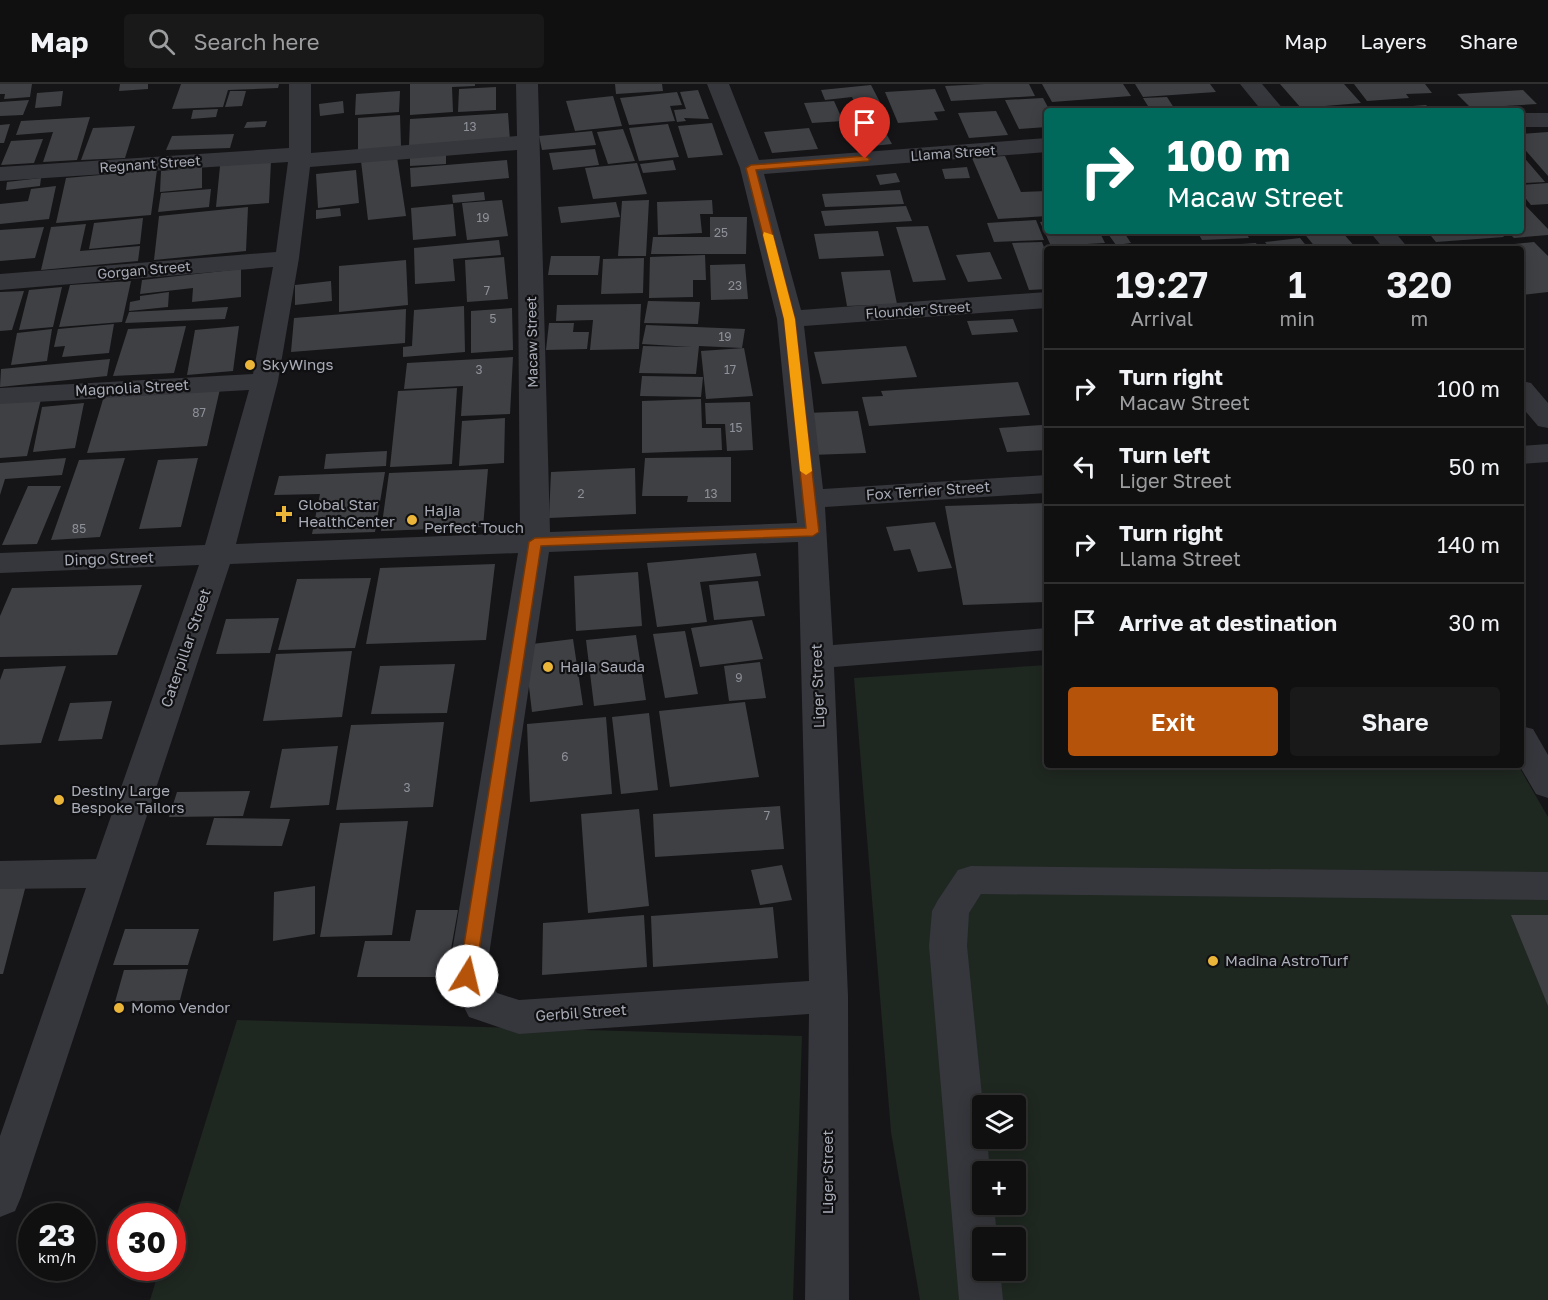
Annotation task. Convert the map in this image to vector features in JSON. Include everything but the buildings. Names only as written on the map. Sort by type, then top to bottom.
[{"type":"street","name":"Caterpillar Street","points":[[0,1197],[217,556],[243,468],[265,381],[287,258],[299,158],[300,84]]},
{"type":"street","name":"Macaw Street","points":[[527,84],[535,542]]},
{"type":"street","name":"Liger Street","points":[[718,84],[751,168],[790,319],[813,532],[829,996],[827,1300]]},
{"type":"street","points":[[1251,84],[1271,108]]},
{"type":"street","points":[[1524,120],[1548,120]]},
{"type":"street","points":[[299,158],[528,142]]},
{"type":"street","name":"Llama Street","points":[[751,168],[1044,146]]},
{"type":"street","name":"Regnant Street","points":[[0,174],[299,158]]},
{"type":"street","points":[[1384,234],[1394,246]]},
{"type":"street","name":"Gorgan Street","points":[[0,282],[287,258]]},
{"type":"street","name":"Flounder Street","points":[[790,319],[1044,300]]},
{"type":"street","name":"Magnolia Street","points":[[0,396],[265,381]]},
{"type":"street","points":[[1524,392],[1548,420]]},
{"type":"street","points":[[1524,455],[1548,453]]},
{"type":"street","name":"Fox Terrier Street","points":[[808,499],[1044,484]]},
{"type":"street","points":[[217,556],[813,532]]},
{"type":"street","name":"Gerbil Street","points":[[535,542],[467,976],[483,1005],[519,1017],[829,996]]},
{"type":"street","name":"Dingo Street","points":[[0,563],[217,556]]},
{"type":"street","points":[[817,657],[1044,639]]},
{"type":"street","points":[[1524,743],[1548,785]]},
{"type":"street","points":[[0,875],[110,873]]},
{"type":"street","points":[[981,1300],[948,946],[951,911],[971,880],[1548,886]]},
{"type":"shaded area","name":"Madina AstroTurf","points":[[1044,665],[1044,768],[1520,768],[1548,817],[1548,1300],[920,1300],[891,1132],[854,678]]},
{"type":"shaded area","points":[[237,1020],[802,1036],[793,1300],[150,1300],[156,1281],[186,1281],[186,1203],[180,1203]]},
{"type":"slow traffic","points":[[768,235],[790,319],[806,471]]},
{"type":"place","name":"SkyWings","points":[[250,365]]},
{"type":"place","name":"Global Star HealthCenter","points":[[284,514]]},
{"type":"place","name":"Hajia Perfect Touch","points":[[412,520]]},
{"type":"place","name":"Hajia Sauda","points":[[548,667]]},
{"type":"place","name":"Destiny Large Bespoke Tailors","points":[[59,800]]},
{"type":"place","name":"Madina AstroTurf","points":[[1213,961]]},
{"type":"place","name":"Momo Vendor","points":[[119,1008]]},
{"type":"route","points":[[467,976],[535,542],[813,532],[790,319],[751,168],[865,159]]}]
